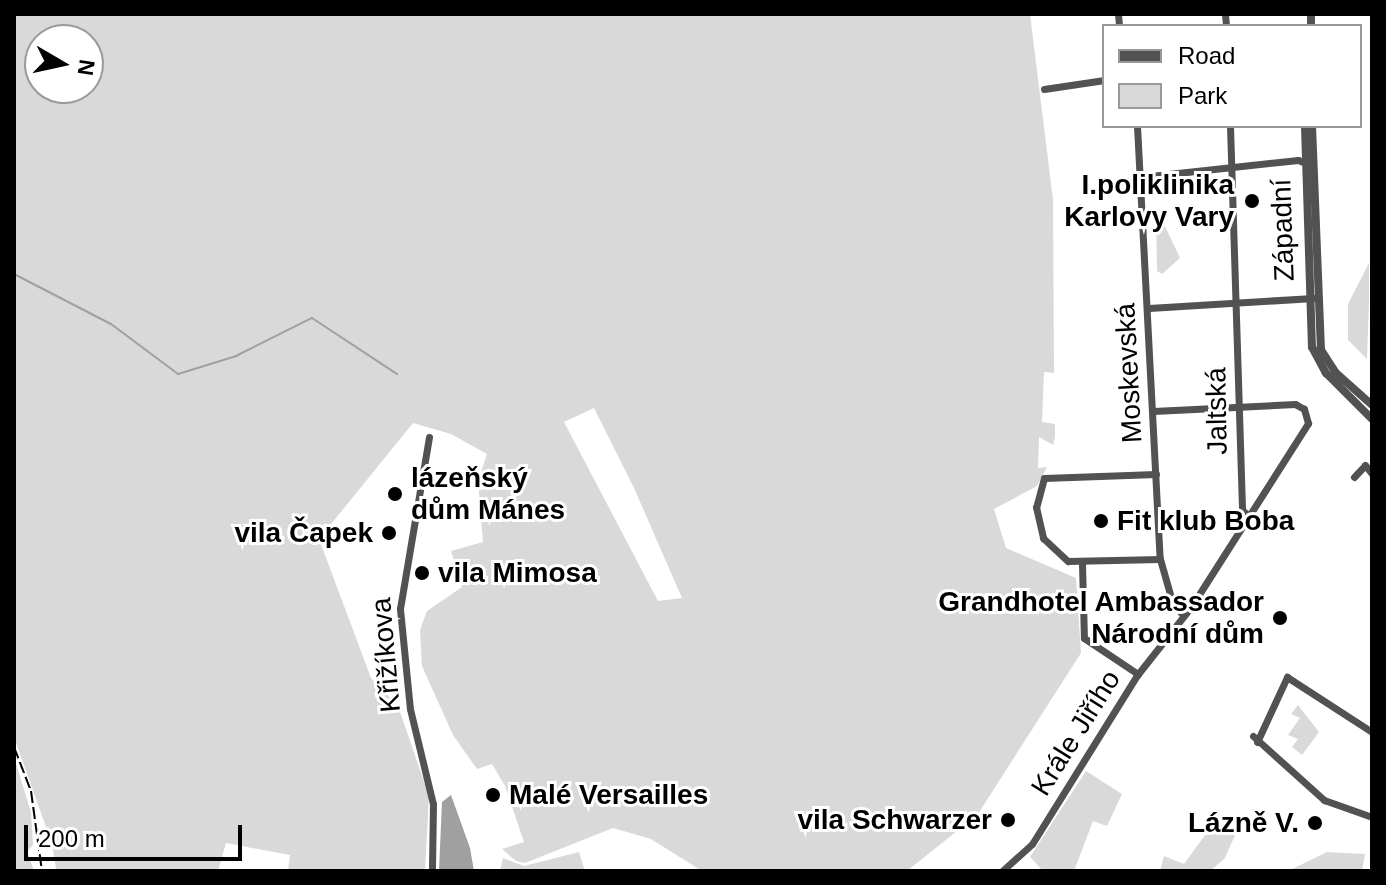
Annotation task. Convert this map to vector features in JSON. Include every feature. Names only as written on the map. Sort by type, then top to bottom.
[{"type":"street","points":[[1044,89],[1102,80]]},
{"type":"street","name":"Moskevská","points":[[1137,128],[1160,559],[1172,601],[1181,613]]},
{"type":"street","name":"Jaltská","points":[[1230,128],[1242,510],[1249,516]]},
{"type":"street","name":"Západní","points":[[1305,128],[1303,160],[1312,298]]},
{"type":"street","name":"Západní","points":[[1312,128],[1312,298]]},
{"type":"street","points":[[1141,177],[1303,160]]},
{"type":"street","name":"Západní","points":[[1303,160],[1312,181]]},
{"type":"street","points":[[1149,308],[1312,298],[1312,347],[1318,362],[1369,404],[1372,419]]},
{"type":"street","name":"Krále Jiřího","points":[[1002,871],[1032,844],[1138,674],[1181,613],[1191,607],[1305,432],[1307,415],[1302,405],[1239,406]]},
{"type":"street","points":[[1153,411],[1239,406]]},
{"type":"street","name":"Křižíkova","points":[[429,437],[400,609],[410,709],[431,791],[432,871]]},
{"type":"street","points":[[1354,477],[1365,465],[1372,474]]},
{"type":"street","points":[[1156,474],[1044,478],[1036,507],[1043,538],[1058,555],[1082,564],[1160,559]]},
{"type":"street","points":[[1082,564],[1084,638],[1138,674]]},
{"type":"street","points":[[1372,732],[1287,677],[1255,739],[1324,800],[1372,817]]},
{"type":"green space","points":[[14,14],[1030,14],[1053,200],[1054,373],[1044,372],[1042,422],[1055,424],[1055,437],[1053,445],[1039,437],[1038,468],[1047,467],[1037,486],[994,509],[1006,548],[1076,578],[1081,653],[978,814],[907,871],[702,871],[651,839],[613,828],[525,863],[516,861],[502,849],[524,842],[505,786],[492,764],[477,769],[453,735],[422,666],[420,630],[427,611],[462,587],[451,551],[483,542],[478,481],[487,454],[451,434],[413,423],[319,539],[371,678],[398,706],[429,796],[425,871],[288,871],[290,855],[226,843],[218,871],[47,871],[56,869],[52,844],[14,737]],"holes":[[[594,408],[634,488],[682,598],[658,601],[564,422]]]},
{"type":"green space","points":[[1156,207],[1180,258],[1162,274],[1157,271]]},
{"type":"green space","points":[[1369,263],[1367,359],[1348,340],[1348,304]]},
{"type":"green space","points":[[1298,705],[1319,732],[1302,755],[1292,747],[1298,739],[1288,735],[1300,718],[1291,714]]},
{"type":"green space","points":[[14,757],[31,812],[33,845],[27,851],[34,871],[14,871]]},
{"type":"green space","points":[[1086,771],[1122,794],[1107,826],[1093,821],[1074,871],[1043,871],[1030,857]]},
{"type":"green space","points":[[1227,826],[1235,835],[1225,858],[1210,871],[1160,871],[1164,856],[1184,864],[1208,831]]},
{"type":"green space","points":[[579,852],[585,871],[500,871],[503,858],[524,866]]},
{"type":"green space","points":[[1327,852],[1365,854],[1362,871],[1288,871]]},
{"type":"shaded area","name":"Malé Versailles","points":[[451,795],[470,848],[474,871],[439,871],[442,802]]},
{"type":"waterway","points":[[14,274],[111,324],[178,374],[236,356],[312,318],[397,374]]},
{"type":"railway","points":[[14,747],[31,791],[42,871]]},
{"type":"place","name":"I.poliklinika Karlovy Vary","points":[[1252,201]]},
{"type":"place","name":"lázeňský dům Mánes","points":[[395,494]]},
{"type":"place","name":"Fit klub Boba","points":[[1101,521]]},
{"type":"place","name":"vila Čapek","points":[[389,533]]},
{"type":"place","name":"vila Mimosa","points":[[422,573]]},
{"type":"place","name":"Grandhotel Ambassador Národní dům","points":[[1280,618]]},
{"type":"place","name":"Malé Versailles","points":[[493,795]]},
{"type":"place","name":"vila Schwarzer","points":[[1008,820]]},
{"type":"place","name":"Lázně V.","points":[[1315,823]]}]
